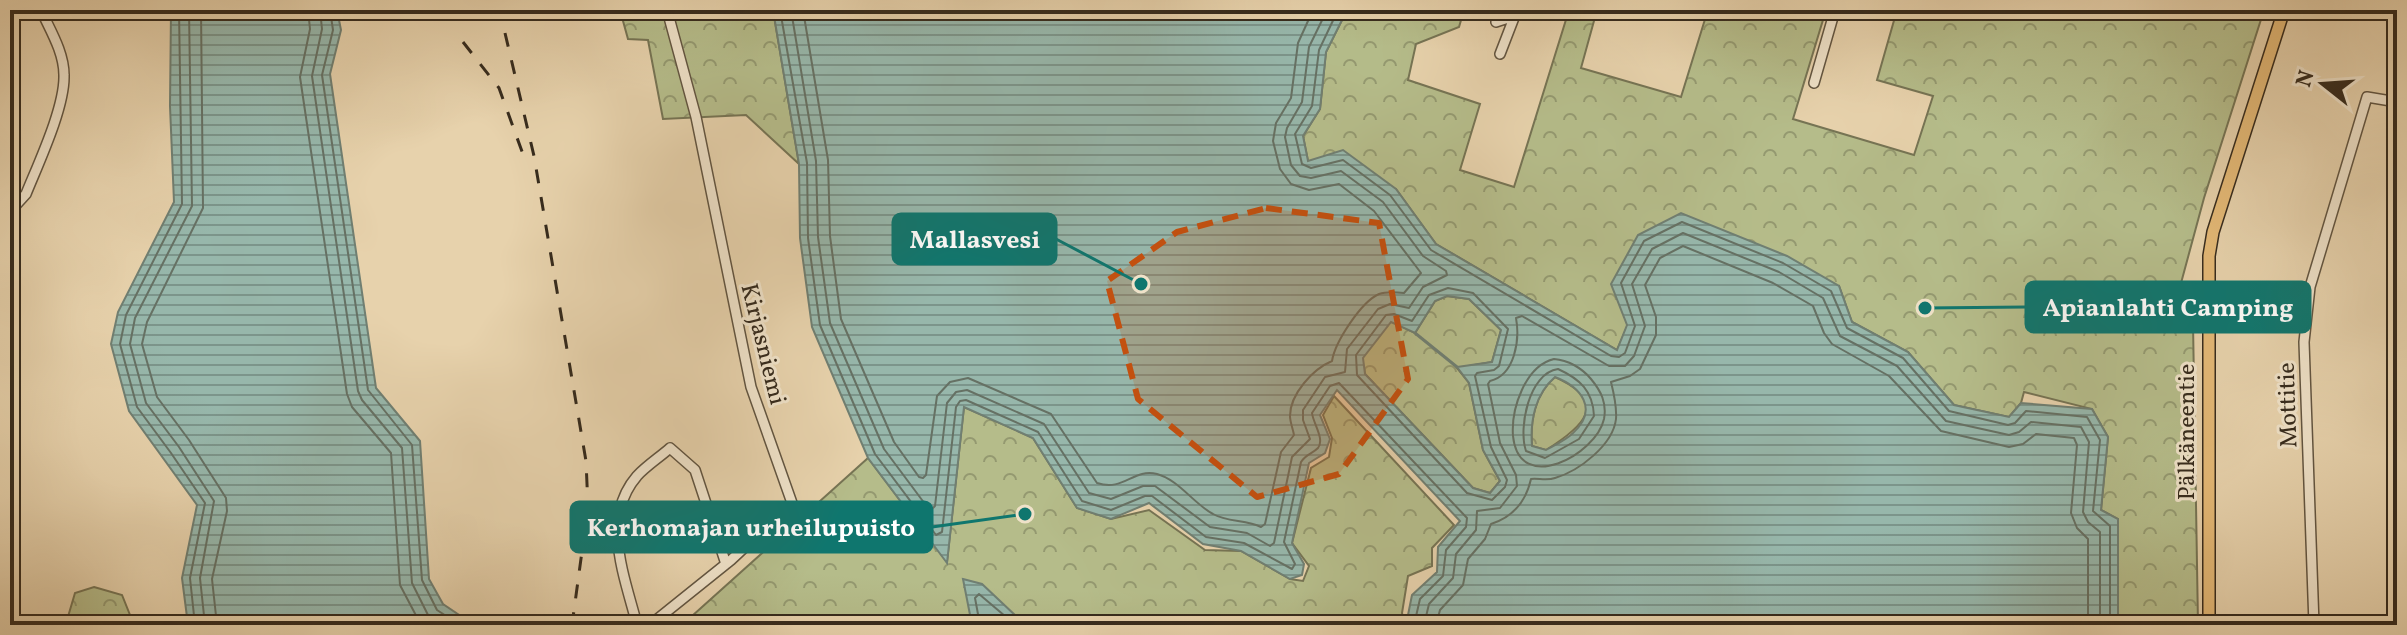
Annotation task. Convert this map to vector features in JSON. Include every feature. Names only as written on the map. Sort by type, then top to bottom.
[{"type":"main road","name":"Pälkäneentie","points":[[2209,625],[2209,256],[2284,10]]},
{"type":"street","points":[[10,207],[26,194],[62,95],[64,74],[61,55],[41,10]]},
{"type":"street","name":"Kirjasniemi","points":[[650,625],[726,564],[792,503],[751,387],[696,117],[667,10]]},
{"type":"street","points":[[1496,22],[1533,10]]},
{"type":"street","points":[[1814,83],[1835,10]]},
{"type":"street","points":[[1500,54],[1516,13]]},
{"type":"street","name":"Mottitie","points":[[2314,625],[2304,342],[2310,287],[2367,97],[2397,102]]},
{"type":"street","points":[[637,625],[616,539],[620,502],[637,476],[670,448],[695,470],[726,564]]},
{"type":"highlighted area","points":[[1266,208],[1379,223],[1408,379],[1339,474],[1257,497],[1138,399],[1107,281],[1177,232]]},
{"type":"green space","points":[[620,10],[773,10],[799,164],[746,115],[663,119],[648,40],[628,39]]},
{"type":"green space","points":[[1347,10],[1464,10],[1459,27],[1416,44],[1408,80],[1480,104],[1460,170],[1514,187],[1569,10],[1597,10],[1581,68],[1681,97],[1706,16],[1727,10],[1826,10],[1793,119],[1914,155],[1933,96],[1877,80],[1897,10],[2264,10],[2204,198],[2174,309],[2193,323],[2198,625],[2118,625],[2118,519],[2101,510],[2108,437],[2092,409],[2024,392],[2021,403],[2009,417],[1954,405],[1908,352],[1852,322],[1839,286],[1628,325],[1617,350],[1436,244],[1396,189],[1308,161],[1303,136],[1320,109],[1326,52]]},
{"type":"green space","points":[[1447,296],[1469,299],[1501,330],[1492,362],[1457,368],[1469,383],[1483,450],[1500,481],[1490,493],[1473,488],[1365,374],[1362,358],[1391,321],[1415,333],[1435,301]]},
{"type":"green space","points":[[1555,377],[1572,386],[1587,405],[1580,423],[1546,450],[1532,446],[1532,427],[1538,400]]},
{"type":"green space","points":[[1334,396],[1454,525],[1432,548],[1432,566],[1408,576],[1402,613],[1405,625],[682,625],[868,458],[947,562],[964,407],[1033,438],[1077,508],[1111,519],[1149,510],[1205,550],[1241,551],[1290,579],[1303,581],[1309,566],[1292,543],[1311,468],[1329,457],[1332,438],[1323,415]]},
{"type":"green space","points":[[94,587],[122,595],[134,625],[70,625],[67,620],[75,593]]},
{"type":"water","points":[[171,10],[337,10],[341,30],[330,74],[376,388],[420,441],[429,579],[443,604],[474,625],[188,625],[182,578],[197,505],[129,411],[111,344],[118,312],[174,202],[170,106]]},
{"type":"water","points":[[773,10],[1347,10],[1326,52],[1320,109],[1303,136],[1308,161],[1343,150],[1396,189],[1436,244],[1617,350],[1627,325],[1611,284],[1638,235],[1681,213],[1787,256],[1839,286],[1852,322],[1908,352],[1954,405],[2009,417],[2021,403],[2092,409],[2108,437],[2101,510],[2118,519],[2118,625],[1406,625],[1412,595],[1437,572],[1438,547],[1460,521],[1337,390],[1320,415],[1330,439],[1325,453],[1309,463],[1292,543],[1304,564],[1302,575],[1290,579],[1241,551],[1203,544],[1149,503],[1111,519],[1077,508],[1033,438],[964,407],[947,563],[868,458],[812,327],[800,238],[799,164]],"holes":[[[1447,296],[1469,299],[1501,330],[1492,362],[1457,367],[1469,383],[1483,450],[1500,481],[1490,493],[1473,488],[1365,374],[1363,358],[1391,322],[1415,333],[1435,301]],[[1555,377],[1579,393],[1586,407],[1585,416],[1570,436],[1546,450],[1532,446],[1532,427],[1538,400]]]},
{"type":"water","points":[[963,579],[982,584],[1016,616],[1057,625],[972,625]]},
{"type":"waterway","points":[[1415,333],[1457,367]]},
{"type":"railway","points":[[505,33],[534,156],[586,461],[588,507],[572,625]]},
{"type":"railway","points":[[463,42],[499,88],[524,157]]},
{"type":"place","name":"Mallasvesi","points":[[1141,284]]},
{"type":"place","name":"Apianlahti Camping","points":[[1925,308]]},
{"type":"place","name":"Kerhomajan urheilupuisto","points":[[1025,514]]}]
